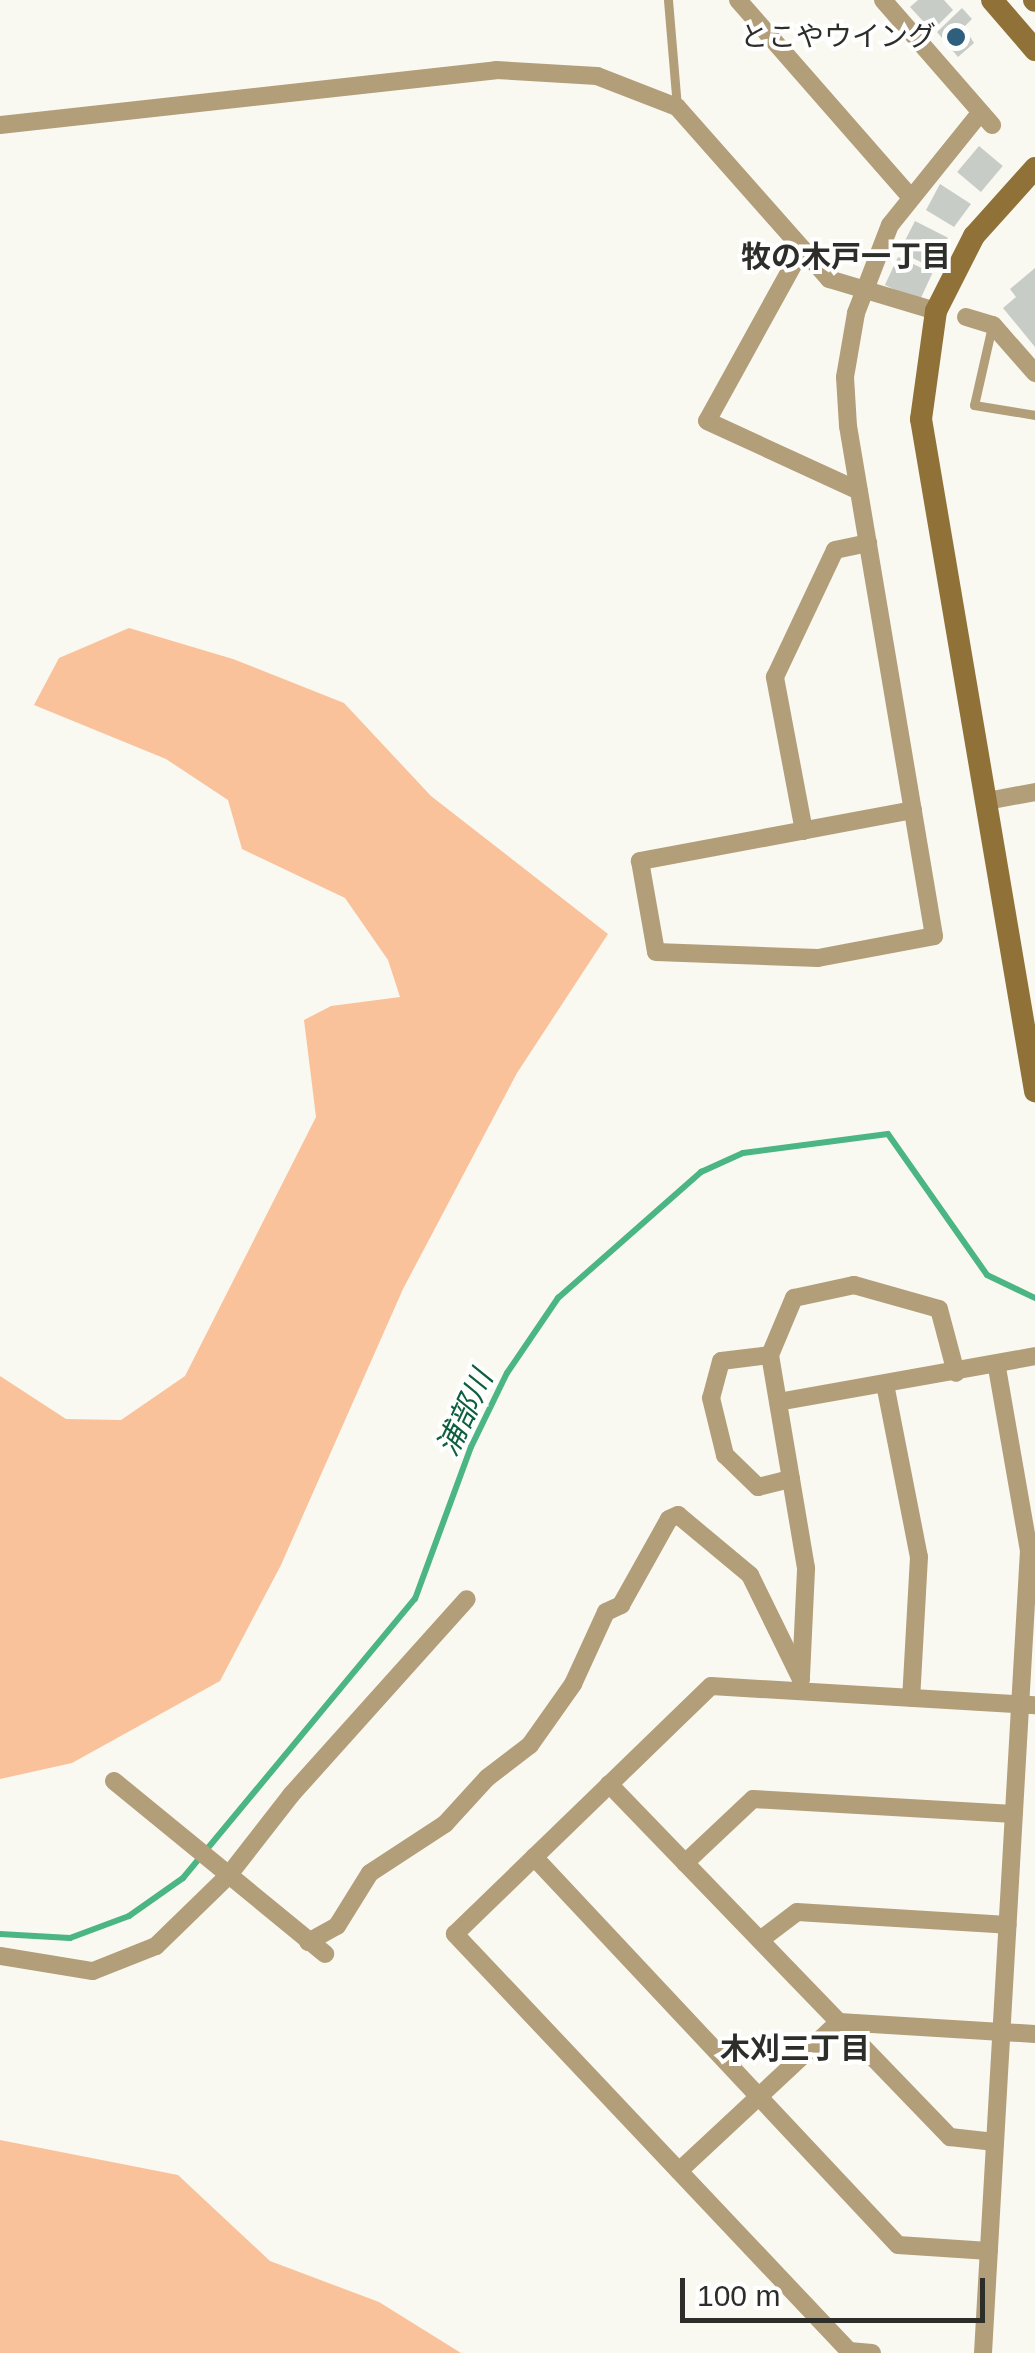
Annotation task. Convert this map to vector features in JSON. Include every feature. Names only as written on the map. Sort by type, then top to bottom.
[{"type":"street","points":[[738,0],[910,194]]},
{"type":"street","points":[[883,0],[986,119],[910,194],[864,288],[845,376],[859,491],[868,542],[913,810],[934,936],[818,958],[656,952],[640,862],[913,810]]},
{"type":"street","points":[[992,0],[1035,50]]},
{"type":"street","points":[[0,125],[496,70],[597,76],[676,107],[830,279],[936,310]]},
{"type":"street","points":[[1035,168],[974,236],[936,310],[921,419],[1035,1092]]},
{"type":"street","points":[[802,249],[707,422],[859,491]]},
{"type":"street","points":[[966,317],[992,325],[1035,374]]},
{"type":"street","points":[[804,831],[775,677],[835,550],[868,542]]},
{"type":"street","points":[[986,801],[1035,792]]},
{"type":"street","points":[[801,1685],[806,1568],[770,1355],[794,1298],[854,1285],[939,1309],[956,1373]]},
{"type":"street","points":[[770,1355],[721,1361],[711,1398],[725,1455],[758,1488],[791,1479]]},
{"type":"street","points":[[778,1402],[997,1367],[1035,1356]]},
{"type":"street","points":[[983,2353],[1014,1814],[1028,1704],[1030,1552],[997,1367]]},
{"type":"street","points":[[884,1384],[919,1557],[910,1698]]},
{"type":"street","points":[[308,1942],[338,1926],[370,1873],[446,1824],[486,1778],[530,1745],[573,1684],[606,1612],[621,1605],[670,1519],[678,1514],[750,1575],[801,1685]]},
{"type":"street","points":[[0,1956],[93,1970],[156,1946],[228,1876],[291,1795],[468,1599]]},
{"type":"street","points":[[872,2353],[848,2351],[454,1934],[711,1686],[801,1685],[910,1698],[1028,1704]]},
{"type":"street","points":[[114,1781],[325,1954]]},
{"type":"street","points":[[610,1784],[950,2137],[995,2142]]},
{"type":"street","points":[[685,1862],[753,1799],[1014,1814]]},
{"type":"street","points":[[534,1857],[898,2245],[989,2251]]},
{"type":"street","points":[[760,1940],[797,1912],[1008,1925]]},
{"type":"street","points":[[678,2171],[839,2022],[1035,2034]]},
{"type":"lane","points":[[668,0],[676,107]]},
{"type":"lane","points":[[992,325],[974,405],[1035,415]]},
{"type":"shaded area","points":[[129,628],[233,659],[344,703],[431,796],[608,934],[517,1073],[403,1289],[281,1565],[220,1681],[72,1763],[0,1779],[0,1376],[66,1419],[121,1420],[185,1376],[316,1117],[304,1020],[331,1006],[400,997],[388,960],[345,898],[242,849],[228,800],[166,759],[34,705],[59,658]]},
{"type":"shaded area","points":[[0,2140],[178,2175],[270,2261],[379,2302],[461,2353],[0,2353]]},
{"type":"building","points":[[918,0],[944,0],[953,10],[932,31],[910,7]]},
{"type":"building","name":"とこやウイング","points":[[962,8],[972,19],[964,27],[974,43],[958,57],[937,32]]},
{"type":"building","points":[[979,146],[1003,166],[981,192],[957,172]]},
{"type":"building","points":[[940,184],[971,204],[954,227],[926,210]]},
{"type":"building","points":[[915,221],[948,238],[933,268],[900,251]]},
{"type":"building","points":[[898,257],[932,273],[919,301],[885,285]]},
{"type":"building","points":[[1035,268],[1035,347],[1003,308],[1016,297],[1010,289]]},
{"type":"waterway","name":"浦部川","points":[[0,1934],[70,1938],[129,1916],[183,1878],[415,1599],[471,1447],[507,1373],[558,1298],[701,1172],[743,1153],[888,1134],[987,1275],[1035,1298]]},
{"type":"place","name":"とこやウイング","points":[[956,37]]},
{"type":"district","name":"牧の木戸一丁目","points":[[846,257]]},
{"type":"district","name":"木刈三丁目","points":[[795,2049]]}]
